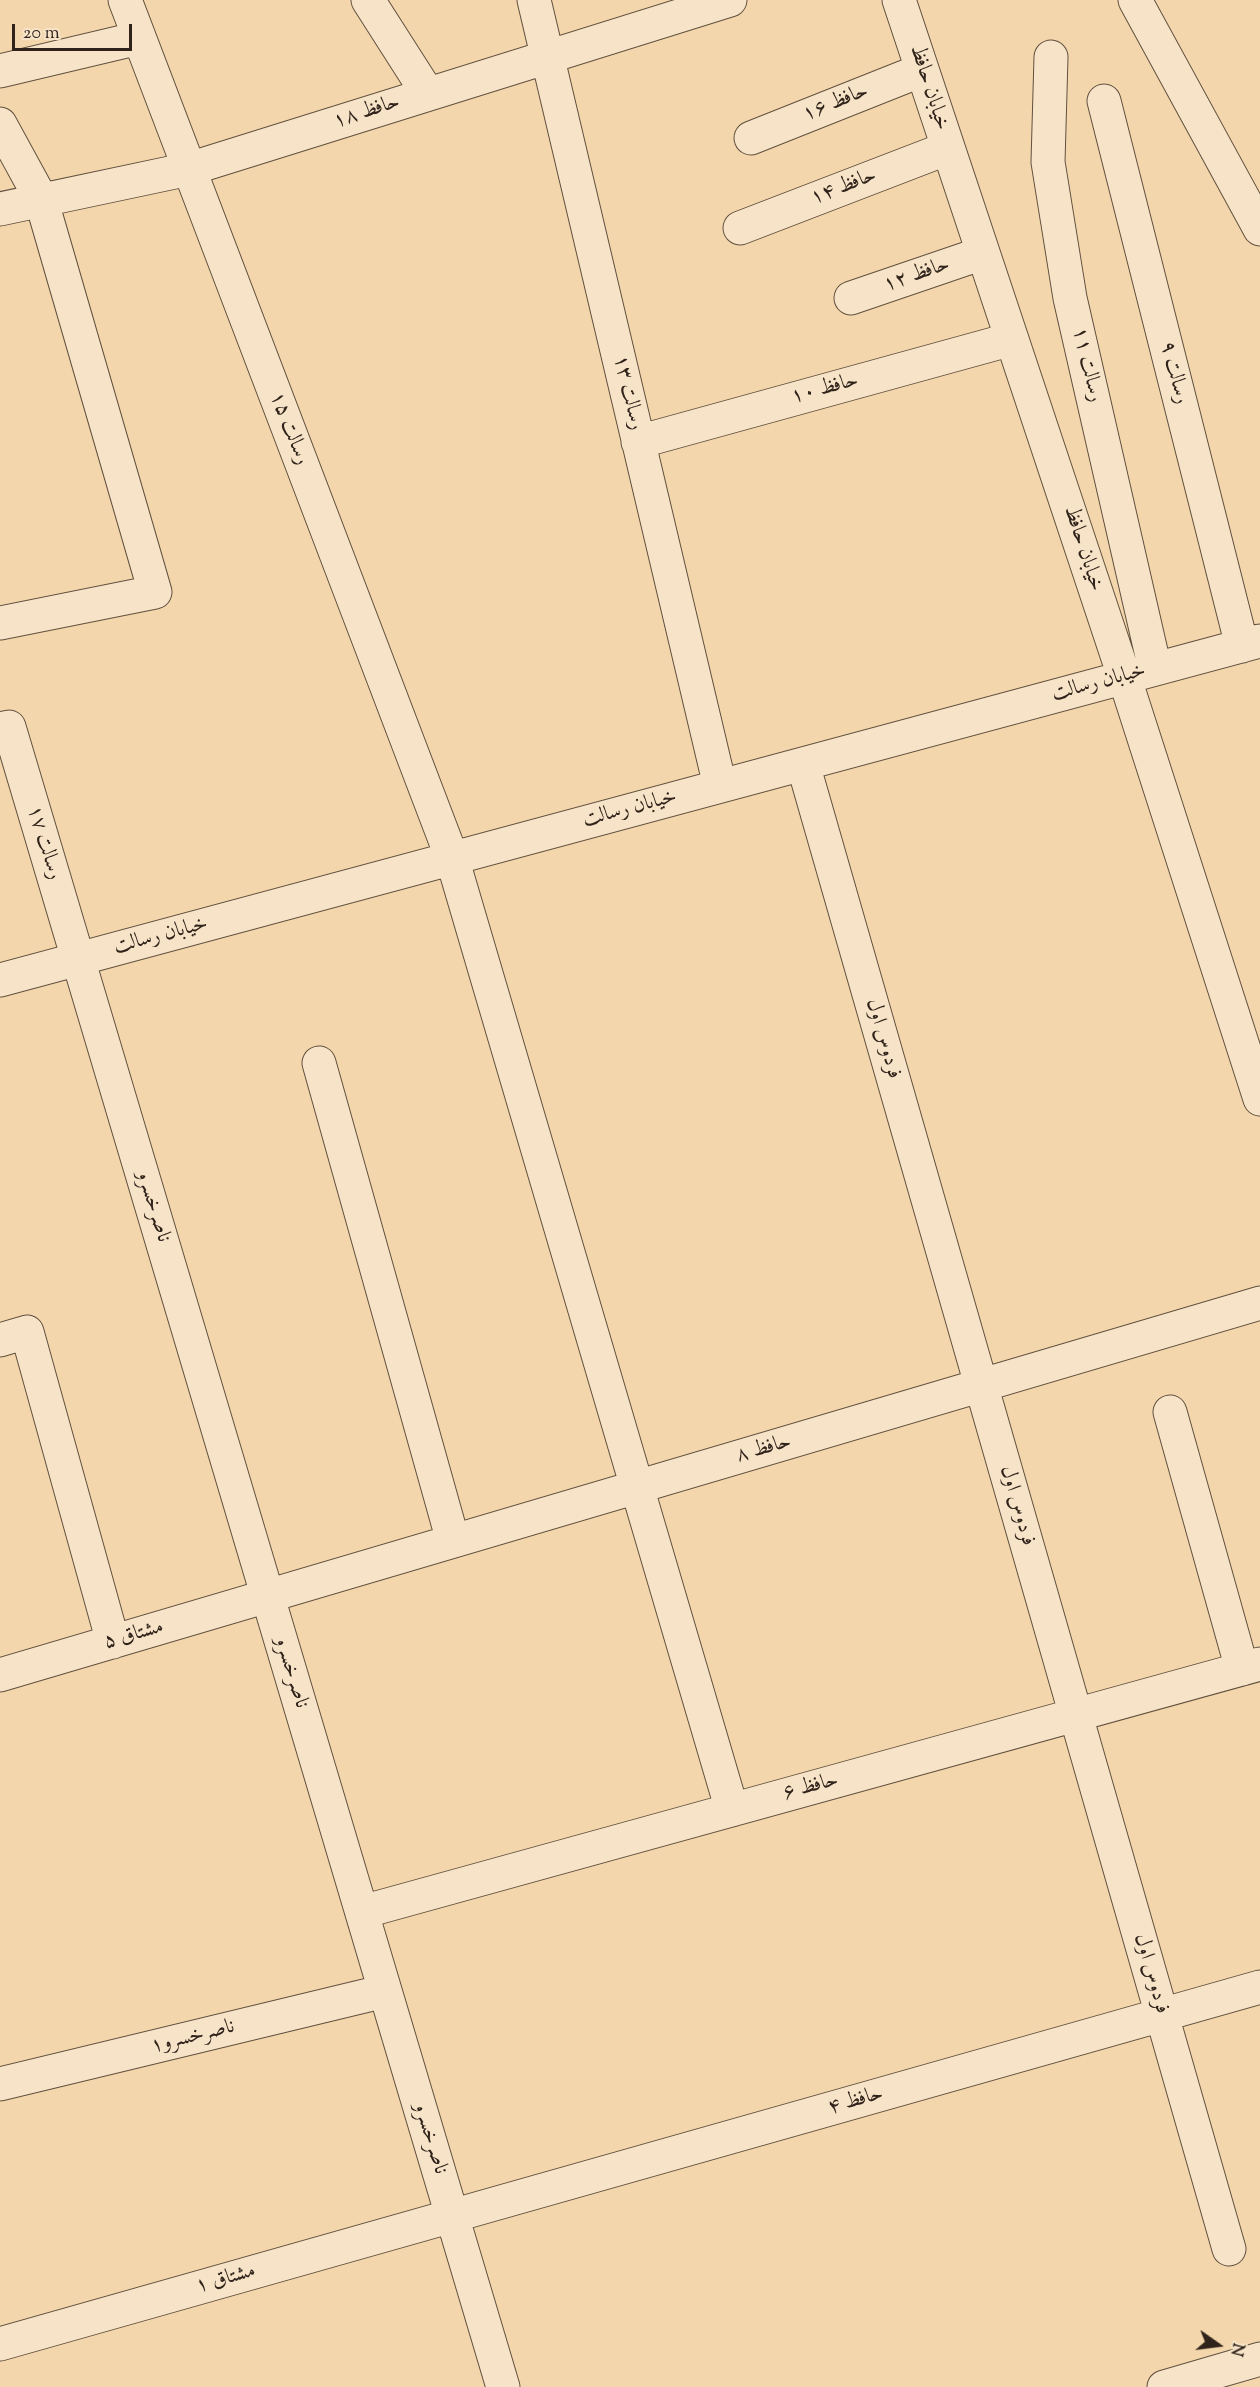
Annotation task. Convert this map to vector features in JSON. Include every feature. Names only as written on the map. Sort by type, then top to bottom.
[{"type":"street","name":"رسالت ۱۵","points":[[125,0],[452,858],[732,1810]]},
{"type":"street","points":[[368,0],[428,94]]},
{"type":"street","name":"رسالت ۱۳","points":[[534,0],[720,786]]},
{"type":"street","name":"حافظ ۱۸","points":[[0,208],[189,169],[730,0]]},
{"type":"street","name":"خیابان حافظ","points":[[898,0],[1012,339],[1140,672],[1260,1100]]},
{"type":"street","points":[[1135,0],[1260,230]]},
{"type":"street","points":[[0,71],[139,38]]},
{"type":"street","name":"رسالت ۱۱","points":[[1051,57],[1048,162],[1066,275],[1140,672]]},
{"type":"street","name":"حافظ ۱۶","points":[[751,138],[922,70]]},
{"type":"street","name":"رسالت ۹","points":[[1104,101],[1251,643]]},
{"type":"street","points":[[0,124],[41,199],[155,592],[0,623]]},
{"type":"street","name":"حافظ ۱۴","points":[[740,228],[948,148]]},
{"type":"street","name":"حافظ ۱۲","points":[[851,298],[983,253]]},
{"type":"street","name":"حافظ ۱۰","points":[[638,441],[1012,339]]},
{"type":"street","name":"خیابان رسالت","points":[[0,980],[1251,643]]},
{"type":"street","name":"رسالت ۱۷","points":[[4,728],[78,959]]},
{"type":"street","name":"فردوس اول","points":[[803,764],[1229,2249]]},
{"type":"street","name":"ناصرخسرو","points":[[78,959],[503,2387]]},
{"type":"street","points":[[319,1063],[453,1541]]},
{"type":"street","name":"حافظ ۸","points":[[268,1596],[1260,1303]]},
{"type":"street","points":[[0,1340],[27,1332],[113,1642]]},
{"type":"street","points":[[1170,1412],[1251,1667]]},
{"type":"street","name":"مشتاق ۵","points":[[0,1675],[268,1596]]},
{"type":"street","name":"حافظ ۶","points":[[362,1912],[1251,1667]]},
{"type":"street","name":"حافظ ۴","points":[[452,2216],[1260,1988]]},
{"type":"street","name":"ناصرخسرو۱","points":[[0,2084],[385,1991]]},
{"type":"street","name":"مشتاق ۱","points":[[0,2344],[452,2216]]},
{"type":"street","points":[[1164,2387],[1260,2360]]}]
